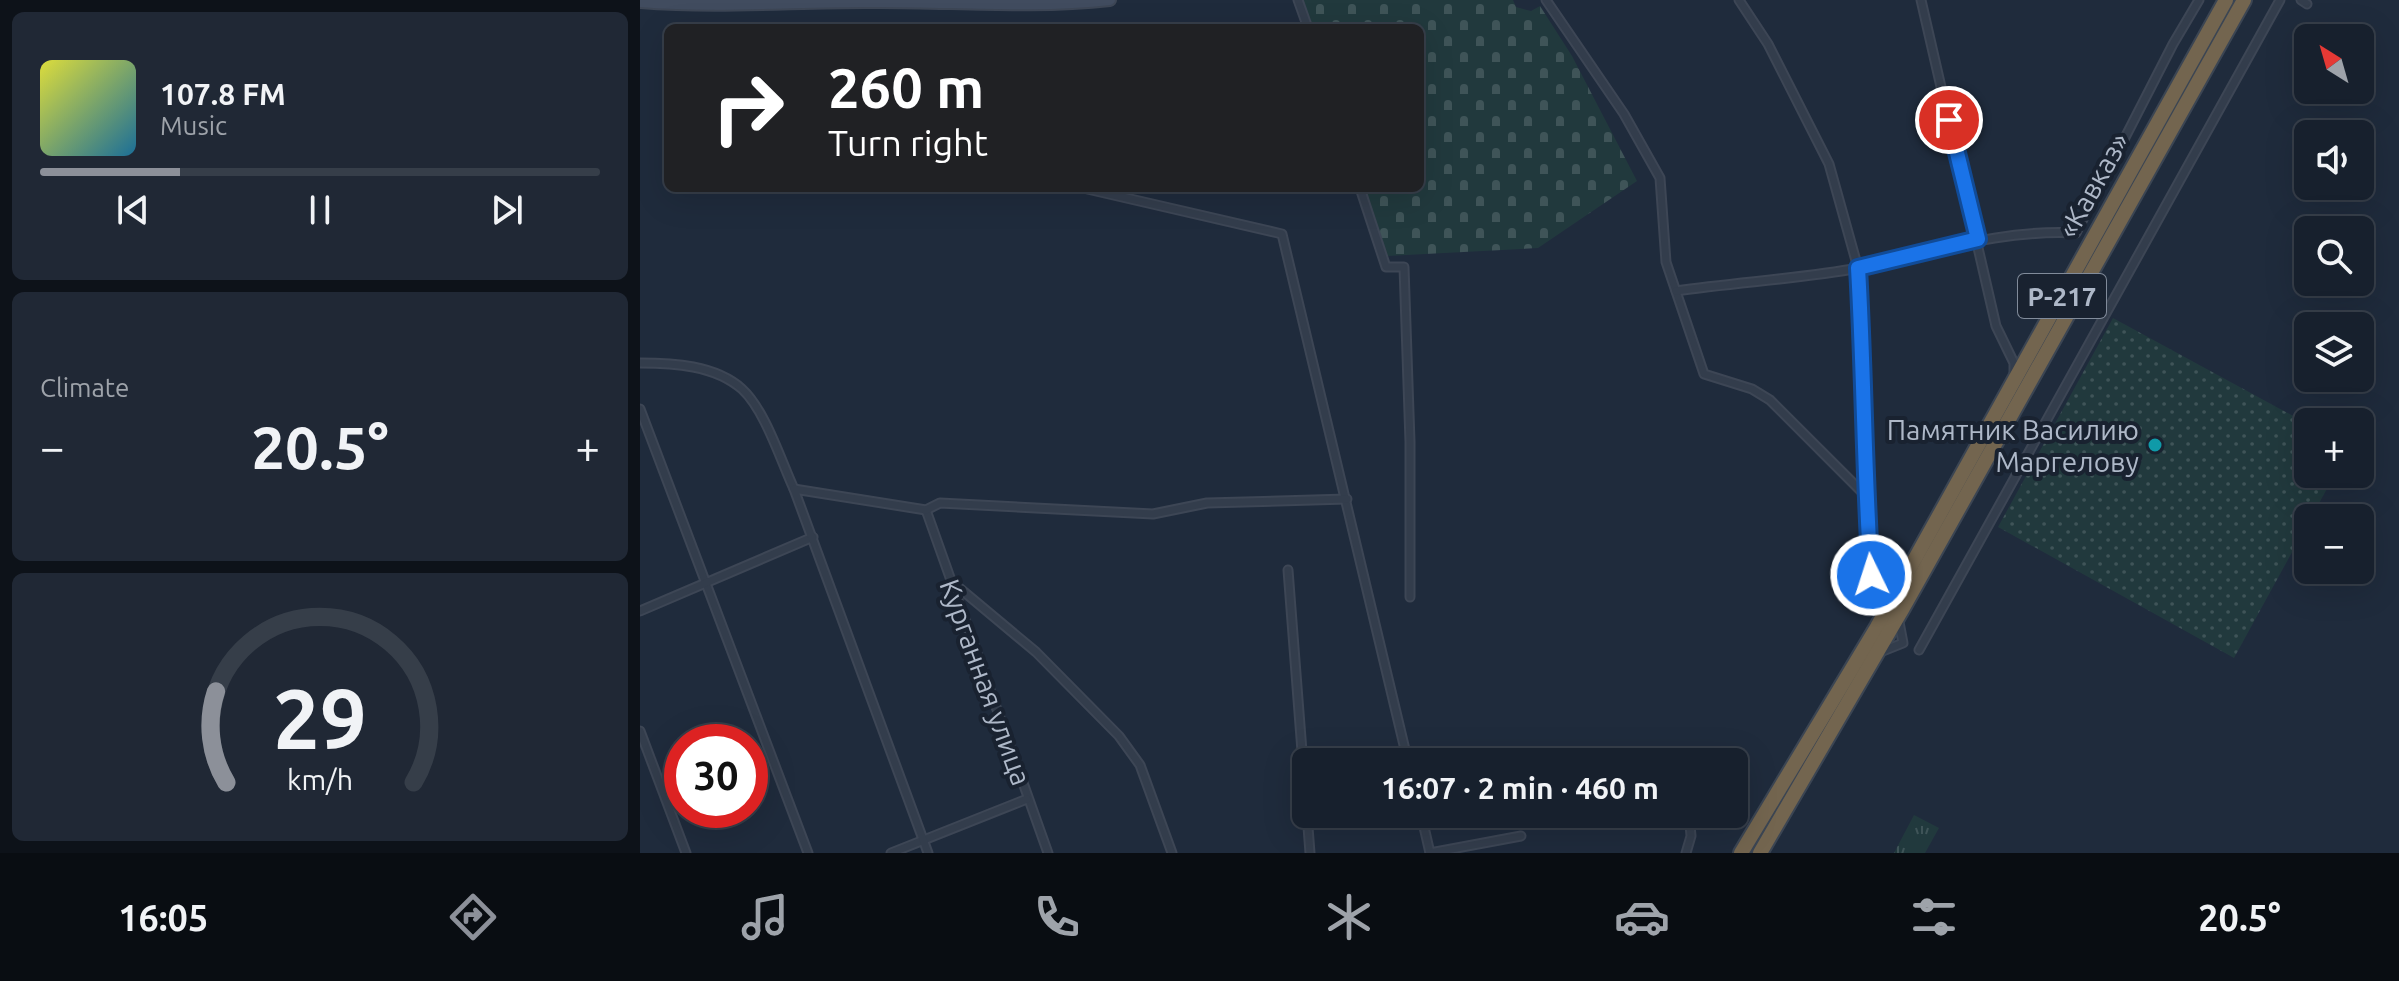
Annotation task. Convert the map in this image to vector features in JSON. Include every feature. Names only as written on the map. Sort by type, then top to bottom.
[{"type":"highway","name":"«Кавказ»","points":[[1741,853],[1883,616],[2226,0]]},
{"type":"highway","name":"«Кавказ»","points":[[1760,853],[1903,608],[2244,0]]},
{"type":"street","points":[[640,2],[684,5],[867,2],[1073,4],[1110,0]]},
{"type":"street","points":[[1298,0],[1307,24]]},
{"type":"street","points":[[1546,0],[1624,114],[1660,178],[1666,262],[1704,374],[1752,389],[1770,400],[1865,495]]},
{"type":"street","points":[[1739,0],[1768,44],[1829,164],[1858,268],[1865,495],[1871,575],[1883,616]]},
{"type":"street","points":[[1921,0],[1996,326],[2014,363],[2014,381]]},
{"type":"street","points":[[1676,291],[1858,268],[1978,239],[2076,233],[2199,0]]},
{"type":"street","points":[[1919,650],[2280,0]]},
{"type":"street","points":[[1100,192],[1282,234],[1405,748]]},
{"type":"street","points":[[1361,192],[1386,267],[1404,267],[1410,442],[1410,597]]},
{"type":"street","points":[[2004,344],[2018,354],[2026,352],[2035,343]]},
{"type":"street","points":[[640,363],[675,363],[718,374],[742,389],[758,412],[813,537],[928,853]]},
{"type":"street","points":[[640,409],[808,853]]},
{"type":"street","points":[[794,489],[926,510],[940,503],[1153,514],[1207,503],[1347,499]]},
{"type":"street","name":"Курганная улица","points":[[926,510],[1048,853]]},
{"type":"street","points":[[640,611],[813,537]]},
{"type":"street","points":[[1288,570],[1302,748]]},
{"type":"street","points":[[948,578],[1036,652],[1119,736],[1140,765],[1172,853]]},
{"type":"street","points":[[1876,589],[1897,591]]},
{"type":"street","points":[[640,731],[686,853]]},
{"type":"street","points":[[891,853],[1027,799]]},
{"type":"street","points":[[1308,828],[1310,853]]},
{"type":"street","points":[[1424,828],[1430,853],[1521,836]]},
{"type":"street","points":[[1686,853],[1690,828]]},
{"type":"green space","points":[[1303,0],[1513,0],[1516,7],[1531,11],[1540,6],[1572,56],[1637,181],[1538,248],[1387,256],[1366,192],[1424,192],[1424,24],[1311,24]]},
{"type":"green space","points":[[2113,318],[2294,416],[2294,488],[2327,488],[2319,504],[2294,504],[2294,549],[2234,658],[1998,527]]},
{"type":"green space","points":[[1914,815],[1939,828],[1925,853],[1894,853]]},
{"type":"place","name":"Памятник Василию Маргелову","points":[[2155,445]]},
{"type":"route","points":[[1871,575],[1865,495],[1858,268],[1978,239],[1949,120]]}]
